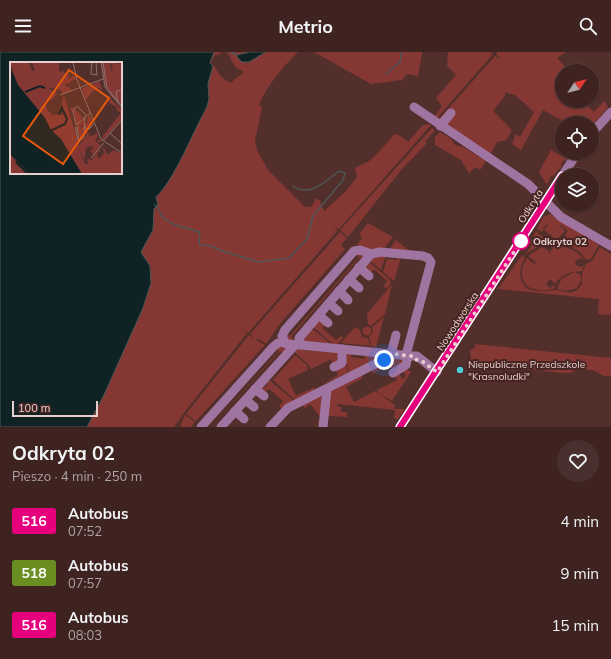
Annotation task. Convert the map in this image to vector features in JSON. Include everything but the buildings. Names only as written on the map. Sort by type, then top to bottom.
[{"type":"street","points":[[414,107],[528,184],[561,217],[611,246]]},
{"type":"street","points":[[599,125],[611,112]]},
{"type":"street","points":[[440,126],[451,113]]},
{"type":"street","name":"Odkryta","points":[[492,288],[555,187]]},
{"type":"street","points":[[284,342],[282,336],[285,330],[354,251],[360,250],[371,254],[380,252],[416,255],[428,258],[431,262],[406,365],[393,373]]},
{"type":"street","points":[[221,427],[298,345],[299,338],[371,254]]},
{"type":"street","points":[[415,265],[416,255]]},
{"type":"street","points":[[359,267],[369,276]]},
{"type":"street","points":[[349,279],[359,288]]},
{"type":"street","name":"Nowodworska","points":[[400,427],[492,288]]},
{"type":"street","points":[[339,291],[348,300]]},
{"type":"street","points":[[329,303],[338,311]]},
{"type":"street","points":[[319,315],[328,323]]},
{"type":"street","points":[[270,427],[288,408],[392,354],[396,335]]},
{"type":"street","points":[[201,427],[278,342],[408,356],[422,361],[437,372]]},
{"type":"street","points":[[334,367],[342,363],[342,350]]},
{"type":"street","points":[[256,389],[264,396]]},
{"type":"street","points":[[319,426],[327,389]]},
{"type":"street","points":[[246,400],[254,407]]},
{"type":"street","points":[[235,412],[244,419]]},
{"type":"shaded area","points":[[206,52],[222,52],[219,55],[215,55],[210,64],[215,66],[221,76],[231,83],[243,74],[243,71],[236,68],[227,52],[298,52],[276,77],[262,98],[259,105],[262,107],[255,141],[257,150],[268,170],[305,207],[312,206],[316,198],[320,201],[324,211],[346,191],[357,177],[355,168],[371,160],[395,134],[399,135],[408,142],[422,126],[428,124],[431,125],[339,229],[332,224],[338,230],[248,333],[240,327],[247,333],[174,427],[87,427],[131,258]]},
{"type":"shaded area","points":[[314,52],[422,52],[422,54],[418,76],[407,74],[402,80],[371,84]]},
{"type":"shaded area","points":[[448,52],[490,52],[493,54],[437,118],[435,116],[442,106],[436,98],[456,75],[447,66]]},
{"type":"shaded area","points":[[498,52],[566,52],[557,58],[563,64],[555,64],[555,108],[590,108],[594,112],[604,101],[608,107],[599,118],[599,116],[555,116],[543,110],[521,150],[512,144],[516,134],[520,137],[534,112],[515,95],[505,92],[505,96],[493,111],[512,130],[506,140],[497,142],[490,155],[439,119],[495,56],[502,60],[496,54]]},
{"type":"shaded area","points":[[432,128],[435,130],[425,142],[427,143],[402,169],[348,237],[340,230]]},
{"type":"shaded area","points":[[440,132],[451,139],[455,145],[463,147],[486,161],[480,170],[476,167],[469,173],[461,160],[435,145],[435,137]]},
{"type":"shaded area","points":[[551,150],[555,152],[555,160],[564,160],[560,168],[555,168],[555,174],[553,176],[551,175],[547,185],[539,172]]},
{"type":"shaded area","points":[[550,214],[599,245],[591,259],[586,260],[581,253],[573,248],[565,235],[568,231],[558,223],[565,231],[557,240],[544,230],[548,225],[547,224],[543,229],[543,232],[537,229],[543,217]]},
{"type":"shaded area","points":[[368,223],[393,237],[385,247],[386,251],[361,248],[362,246],[357,245],[362,238],[359,234]]},
{"type":"shaded area","points":[[536,231],[551,244],[539,246],[525,254],[532,245],[530,243]]},
{"type":"shaded area","points":[[340,232],[347,238],[341,245],[345,249],[279,325],[266,344],[259,339],[256,340],[265,345],[196,421],[186,414],[249,335],[255,339],[250,334]]},
{"type":"shaded area","points":[[544,233],[557,242],[564,236],[569,245],[554,244]]},
{"type":"shaded area","points":[[396,240],[411,252],[388,251]]},
{"type":"shaded area","points":[[554,246],[575,251],[584,260],[581,258],[575,261],[576,265],[580,267],[584,265],[582,271],[567,274],[561,277],[555,284],[550,279],[546,284],[550,288],[554,285],[555,288],[552,289],[541,290],[533,289],[527,286],[524,283],[522,276],[523,265],[527,258],[534,264],[536,262],[528,256],[542,247],[549,251],[549,254]]},
{"type":"shaded area","points":[[600,247],[611,254],[611,315],[598,314],[599,299],[498,289],[522,255],[525,258],[520,273],[523,284],[526,288],[540,291],[575,291],[582,284],[582,273],[586,264],[593,260]]},
{"type":"shaded area","points":[[357,253],[364,256],[364,260],[360,257],[291,337],[294,340],[288,341],[286,333],[290,336],[359,257],[356,254]]},
{"type":"shaded area","points":[[386,255],[381,270],[369,260],[372,256]]},
{"type":"shaded area","points":[[398,256],[400,260],[394,281],[383,272],[387,259],[397,260]]},
{"type":"shaded area","points":[[368,261],[390,280],[391,283],[387,288],[383,287],[387,281],[374,269],[370,274],[364,266]]},
{"type":"shaded area","points":[[575,272],[581,275],[581,281],[577,288],[565,291],[557,289],[562,278]]},
{"type":"shaded area","points":[[392,284],[385,314],[371,326],[368,324],[367,314]]},
{"type":"shaded area","points":[[384,317],[376,347],[371,346],[369,337],[373,332],[372,327]]},
{"type":"shaded area","points":[[318,320],[326,324],[322,328],[336,340],[341,336],[343,338],[337,345],[334,345],[313,327]]},
{"type":"shaded area","points":[[355,327],[360,330],[362,337],[368,338],[370,346],[341,343]]},
{"type":"shaded area","points":[[365,327],[369,327],[371,331],[369,335],[365,335],[363,333],[363,329]]},
{"type":"shaded area","points":[[310,330],[314,330],[331,344],[304,342],[303,337]]},
{"type":"shaded area","points":[[475,344],[611,358],[611,376],[604,376],[593,370],[576,369],[571,373],[562,373],[471,362],[470,350],[475,348]]},
{"type":"shaded area","points":[[280,345],[286,348],[284,354],[280,351],[211,427],[279,351],[276,348]]},
{"type":"shaded area","points":[[295,349],[338,353],[338,361],[333,364],[331,359],[311,369],[308,364],[293,351]]},
{"type":"shaded area","points":[[347,354],[351,354],[351,357],[364,359],[366,354],[380,356],[380,359],[349,373],[345,358]]},
{"type":"shaded area","points":[[295,355],[307,365],[308,370],[288,379],[296,396],[315,387],[312,394],[296,401],[273,380]]},
{"type":"shaded area","points":[[391,359],[403,359],[404,362],[392,369],[389,365],[372,374],[372,368]]},
{"type":"shaded area","points":[[345,361],[348,373],[321,385],[338,375],[336,370]]},
{"type":"shaded area","points":[[406,369],[411,372],[392,401],[378,393],[377,390],[397,380],[395,375],[399,373],[402,379],[406,376],[403,371]]},
{"type":"shaded area","points":[[361,375],[363,378],[346,387],[354,402],[375,391],[395,405],[395,409],[405,409],[398,419],[394,418],[395,410],[337,404],[337,406],[341,407],[341,412],[347,412],[347,417],[328,416],[326,411],[332,389]]},
{"type":"shaded area","points":[[268,379],[294,401],[282,410],[279,406],[283,401],[269,389],[264,394],[261,391],[262,386],[264,388],[268,384],[265,382]]},
{"type":"shaded area","points":[[319,395],[324,399],[323,425],[321,427],[317,423],[322,419],[310,404],[305,408],[302,404]]},
{"type":"shaded area","points":[[185,415],[195,422],[191,427],[180,427]]},
{"type":"water","points":[[0,52],[214,52],[210,63],[213,66],[208,84],[209,98],[207,107],[177,168],[156,197],[158,205],[154,209],[153,230],[141,252],[150,266],[151,283],[143,308],[104,395],[87,427],[0,427]]},
{"type":"water","points":[[250,52],[266,52],[249,62],[242,62],[237,57],[237,55]]},
{"type":"waterway","points":[[231,52],[237,55]]},
{"type":"waterway","points":[[386,74],[400,62],[402,52]]},
{"type":"waterway","points":[[155,205],[166,220],[199,232],[200,245],[212,246],[219,250],[258,262],[289,258],[307,239],[313,216],[343,180],[345,173],[339,171],[318,187],[312,189],[299,189],[293,186]]},
{"type":"bus line","name":"516","points":[[400,427],[457,342],[555,187]]},
{"type":"place","name":"Odkryta 02","points":[[521,241]]},
{"type":"place","name":"Niepubliczne Przedszkole \"Krasnoludki\"","points":[[460,370]]},
{"type":"route","points":[[384,360],[394,354],[411,356],[413,359],[422,361],[437,372],[521,241]]}]
